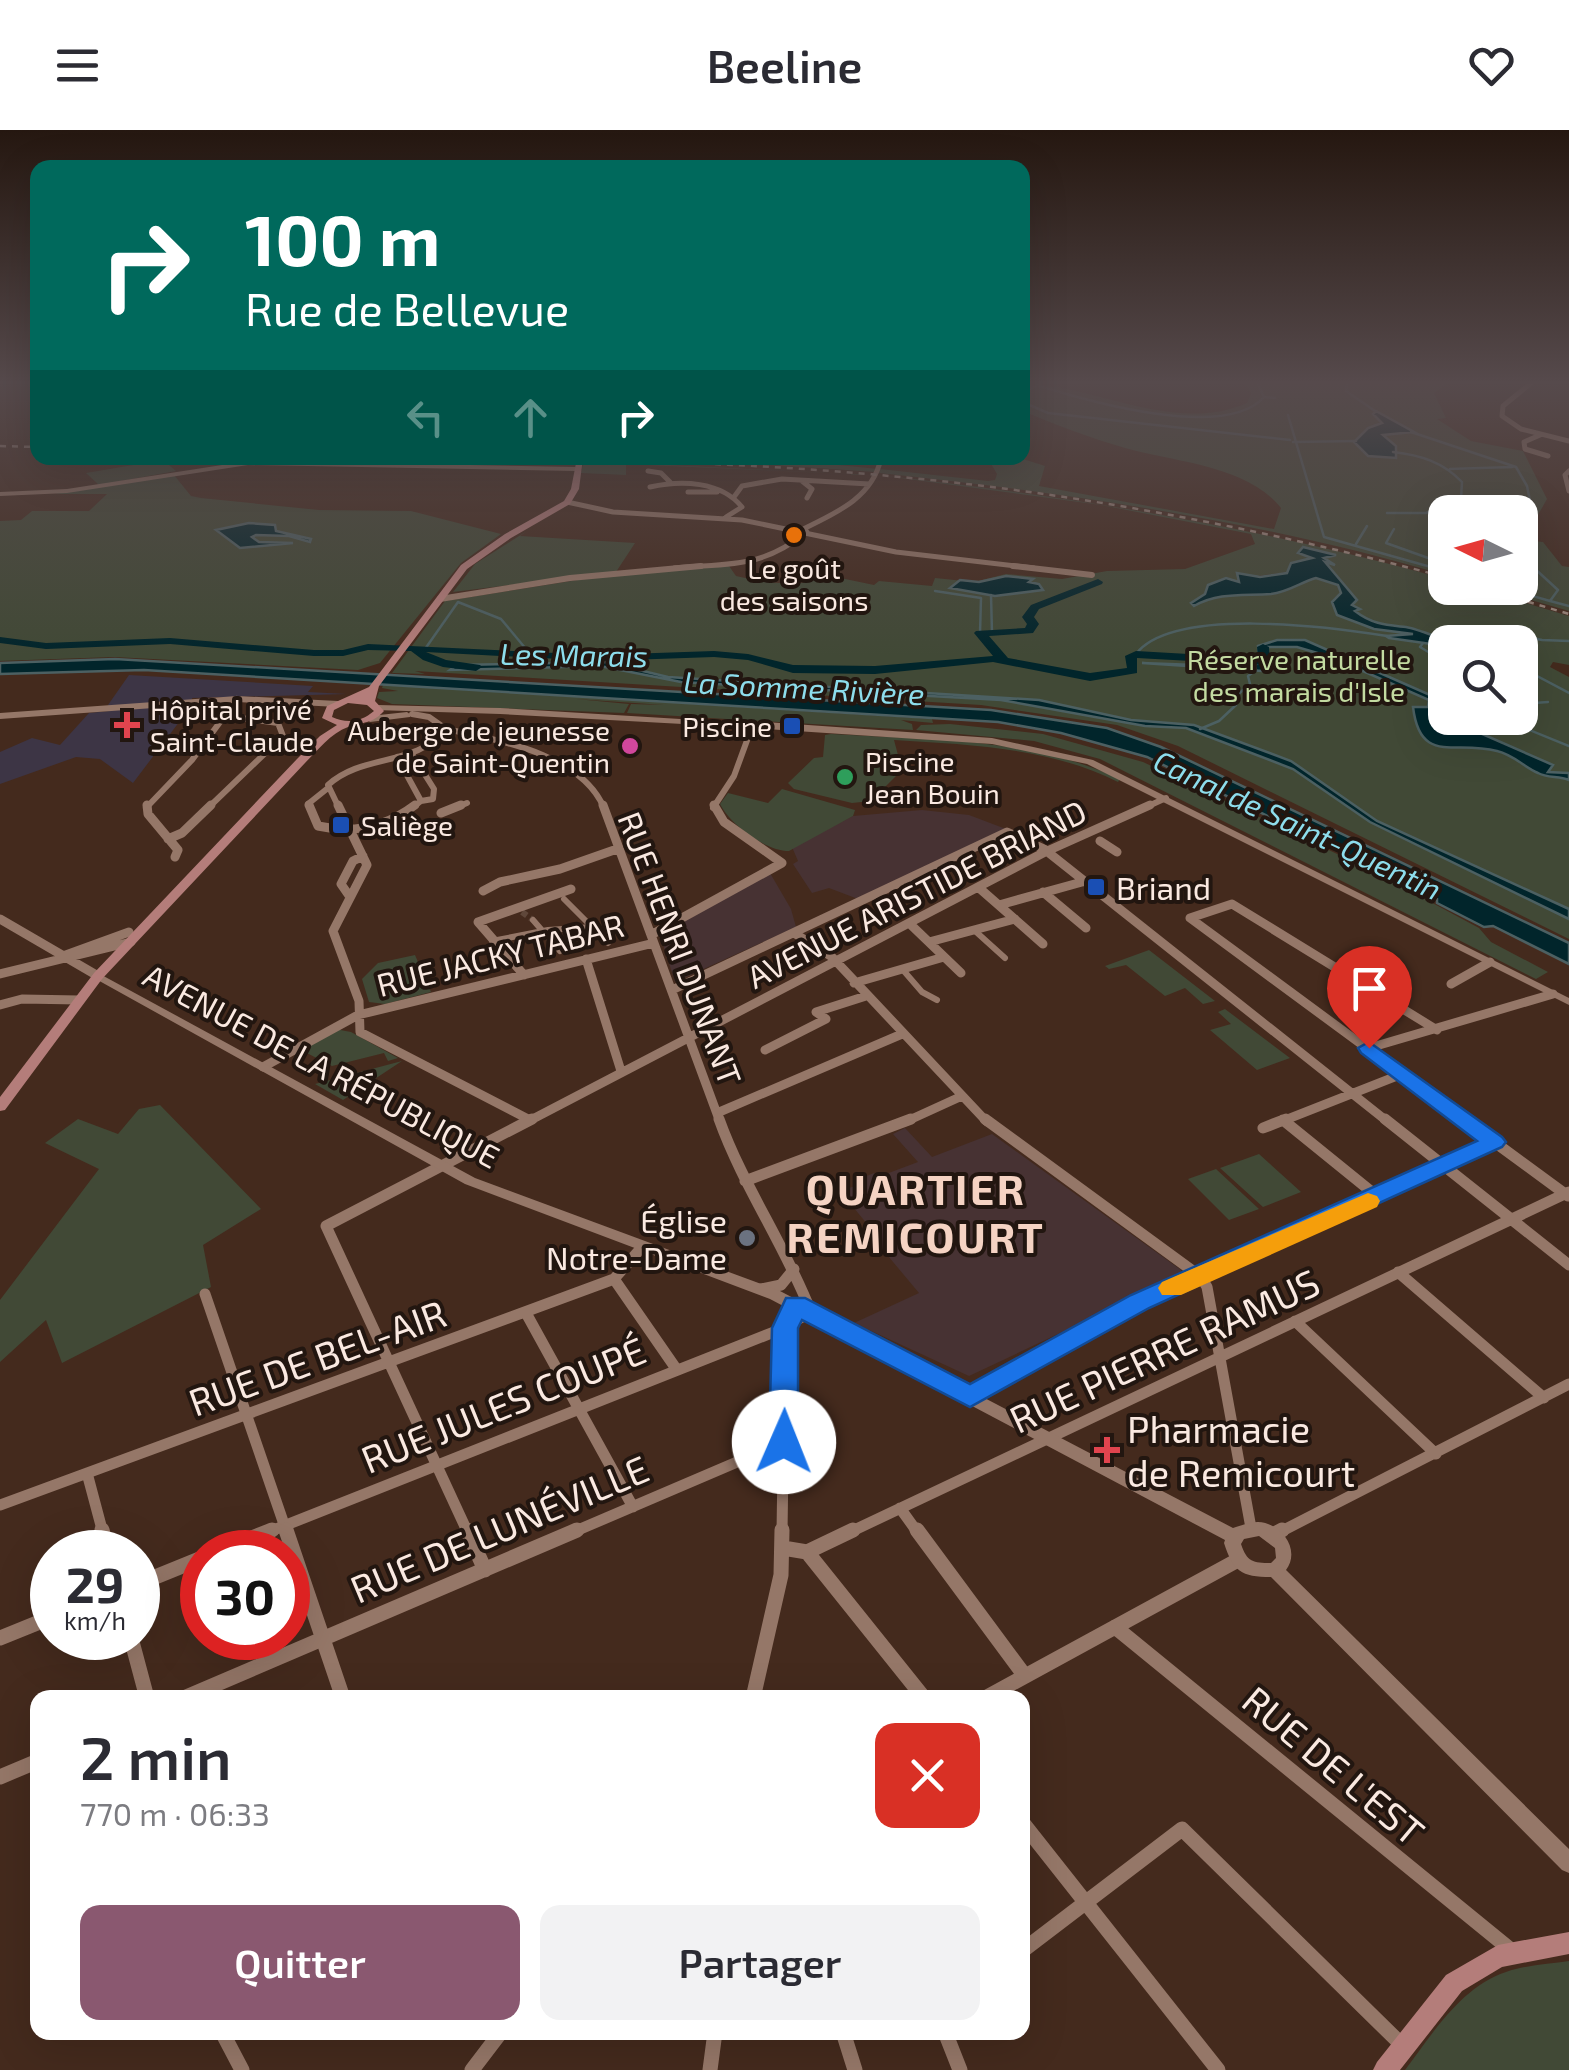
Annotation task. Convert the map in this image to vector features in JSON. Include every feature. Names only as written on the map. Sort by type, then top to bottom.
[{"type":"main road","points":[[324,738],[328,718],[338,704],[373,688],[475,558],[567,502],[575,489],[577,475]]},
{"type":"main road","points":[[0,1108],[130,937],[324,738],[346,724],[370,719],[373,688]]},
{"type":"main road","points":[[351,701],[374,705]]},
{"type":"main road","points":[[328,718],[346,724]]},
{"type":"main road","points":[[98,976],[115,946],[130,937]]},
{"type":"main road","points":[[1384,2070],[1454,1983],[1512,1951],[1569,1942]]},
{"type":"street","points":[[0,494],[67,491],[170,475]]},
{"type":"street","points":[[662,475],[672,482]]},
{"type":"street","points":[[745,475],[749,484]]},
{"type":"street","points":[[440,599],[570,578],[762,560],[779,554],[803,531],[849,504],[875,475]]},
{"type":"street","points":[[695,486],[706,476]]},
{"type":"street","points":[[650,487],[672,482],[735,493],[749,484],[798,480],[870,484]]},
{"type":"street","points":[[798,480],[812,488],[807,498]]},
{"type":"street","points":[[688,492],[720,491]]},
{"type":"street","points":[[724,518],[742,507],[735,493]]},
{"type":"street","points":[[567,502],[612,512],[724,518],[931,558],[1092,576]]},
{"type":"street","points":[[175,858],[178,850],[146,806],[192,760],[238,699]]},
{"type":"street","points":[[0,716],[238,699],[338,704]]},
{"type":"street","points":[[302,703],[328,718]]},
{"type":"street","points":[[374,705],[440,720]]},
{"type":"street","points":[[432,798],[421,800],[394,820],[350,830],[318,826],[308,804],[328,788],[340,770],[412,754],[434,745],[440,720],[454,712],[483,710]]},
{"type":"street","points":[[370,719],[417,712],[483,710],[1032,747],[1090,762],[1166,798],[1569,1002]]},
{"type":"street","points":[[168,839],[182,833],[282,736],[278,723],[226,716]]},
{"type":"street","name":"RUE HENRI DUNANT","points":[[440,720],[510,744],[580,778],[601,801],[745,1180],[794,1268],[812,1312]]},
{"type":"street","name":"RUE JACKY TABAR","points":[[262,1067],[358,1015],[652,939],[782,862],[724,822],[714,809],[715,800],[734,776],[744,730]]},
{"type":"street","points":[[412,754],[434,789],[432,798]]},
{"type":"street","points":[[396,757],[421,800]]},
{"type":"street","points":[[328,788],[367,870],[332,928],[359,1001],[360,1032],[530,1120]]},
{"type":"street","points":[[432,798],[445,811],[468,802]]},
{"type":"street","name":"AVENUE ARISTIDE BRIAND","points":[[390,1363],[326,1226],[1045,852],[1166,798]]},
{"type":"street","points":[[672,990],[1007,832],[1045,852],[1569,1264]]},
{"type":"street","points":[[1100,841],[1116,852]]},
{"type":"street","points":[[484,891],[500,882],[560,869],[617,848]]},
{"type":"street","points":[[350,897],[341,884],[353,860],[363,856]]},
{"type":"street","points":[[999,905],[1082,882]]},
{"type":"street","points":[[978,887],[1043,944]]},
{"type":"street","points":[[524,975],[492,941],[479,920],[561,896],[571,889]]},
{"type":"street","points":[[1043,892],[1086,928]]},
{"type":"street","points":[[561,896],[611,948]]},
{"type":"street","points":[[1437,1030],[1232,904],[1190,918],[1568,1194]]},
{"type":"street","points":[[929,942],[1014,919]]},
{"type":"street","name":"AVENUE DE LA RÉPUBLIQUE","points":[[0,920],[470,1181],[761,1289],[812,1312],[1234,1537]]},
{"type":"street","points":[[533,920],[570,963]]},
{"type":"street","points":[[909,922],[962,973]]},
{"type":"street","points":[[492,941],[592,927]]},
{"type":"street","points":[[974,930],[1005,958]]},
{"type":"street","points":[[794,932],[834,961],[1014,1145],[1201,1277],[1220,1356],[1251,1528]]},
{"type":"street","points":[[62,957],[71,950],[130,937]]},
{"type":"street","points":[[0,974],[115,946]]},
{"type":"street","points":[[854,983],[944,958]]},
{"type":"street","points":[[586,959],[622,1071]]},
{"type":"street","points":[[1451,984],[1490,962]]},
{"type":"street","points":[[903,970],[922,992],[937,1000]]},
{"type":"street","points":[[1369,1048],[1553,994]]},
{"type":"street","points":[[765,1050],[826,1019],[816,1012],[866,996]]},
{"type":"street","points":[[0,1004],[42,998],[80,1000]]},
{"type":"street","points":[[718,1112],[902,1034]]},
{"type":"street","points":[[1263,1128],[1402,1074]]},
{"type":"street","points":[[745,1180],[892,1128],[962,1096]]},
{"type":"street","points":[[1283,1120],[1378,1197]]},
{"type":"street","points":[[970,1396],[1140,1302],[1494,1142]]},
{"type":"street","name":"RUE PIERRE RAMUS","points":[[807,1552],[1568,1194]]},
{"type":"street","name":"RUE DE BEL-AIR","points":[[0,1505],[614,1279],[642,1247]]},
{"type":"street","points":[[761,1289],[782,1286],[794,1268]]},
{"type":"street","points":[[1398,1272],[1544,1398]]},
{"type":"street","points":[[614,1279],[677,1370]]},
{"type":"street","points":[[205,1294],[340,1690]]},
{"type":"street","points":[[755,1690],[770,1632],[782,1548],[785,1328],[795,1305]]},
{"type":"street","name":"RUE JULES COUPÉ","points":[[274,1530],[785,1328],[812,1312]]},
{"type":"street","points":[[526,1313],[633,1508]]},
{"type":"street","points":[[1295,1321],[1436,1454]]},
{"type":"street","points":[[390,1363],[485,1570]]},
{"type":"street","points":[[1274,1536],[1569,1384]]},
{"type":"street","name":"RUE DE LUNÉVILLE","points":[[202,1690],[784,1442]]},
{"type":"street","points":[[87,1473],[102,1530]]},
{"type":"street","points":[[900,1508],[1024,1676]]},
{"type":"street","points":[[1275,1570],[1285,1554],[1274,1536],[1251,1528],[1234,1537],[1232,1548],[1238,1560],[1252,1570],[1275,1570],[1569,1862]]},
{"type":"street","points":[[782,1548],[807,1552],[918,1690]]},
{"type":"street","points":[[999,1690],[1238,1560]]},
{"type":"street","points":[[0,1638],[30,1626]]},
{"type":"street","name":"RUE DE L'EST","points":[[1115,1627],[1491,1938],[1512,1951]]},
{"type":"street","points":[[136,1660],[145,1690]]},
{"type":"street","points":[[0,1777],[30,1764]]},
{"type":"street","points":[[1030,1945],[1182,1829],[1404,2046]]},
{"type":"street","points":[[1030,1832],[1218,2070]]},
{"type":"street","points":[[226,2040],[242,2070]]},
{"type":"street","points":[[472,2070],[495,2040]]},
{"type":"street","points":[[710,2070],[715,2040]]},
{"type":"street","points":[[846,2040],[855,2070]]},
{"type":"street","points":[[949,2040],[960,2070]]},
{"type":"shaded area","name":"Hôpital privé Saint-Claude","points":[[129,675],[313,686],[308,692],[347,694],[192,698],[192,705],[133,783],[100,759],[76,757],[0,784],[0,752],[32,738],[60,745],[89,713],[110,711],[108,705]]},
{"type":"shaded area","points":[[922,810],[969,815],[1006,829],[858,899],[829,888],[812,893],[793,864],[798,861],[792,847],[853,816]]},
{"type":"shaded area","points":[[770,873],[791,909],[796,927],[675,982],[660,935]]},
{"type":"shaded area","points":[[905,1128],[932,1157],[992,1134],[1181,1270],[1181,1276],[969,1376],[854,1323],[919,1293],[840,1191],[867,1182],[864,1177],[874,1173],[878,1177],[918,1162],[893,1134]]},
{"type":"green space","points":[[88,475],[157,475],[99,485]]},
{"type":"green space","points":[[174,475],[191,496],[201,498],[319,510],[411,511],[501,534],[461,563],[380,663],[358,670],[114,657],[0,661],[0,521],[21,520],[32,511],[89,511],[107,494],[55,494]]},
{"type":"green space","name":"Réserve naturelle des marais d'Isle","points":[[878,475],[1093,503],[1234,529],[1428,574],[1428,605],[1532,605],[1569,616],[1569,665],[1553,662],[1550,667],[1569,677],[1569,909],[1377,821],[1291,761],[1185,724],[1131,720],[1009,698],[668,677],[596,661],[458,665],[451,670],[600,666],[681,682],[1001,700],[1128,723],[1186,728],[1293,769],[1370,822],[1569,919],[1569,939],[1178,746],[1117,725],[981,705],[415,671],[425,674],[392,673],[445,601],[603,576],[729,566],[736,576],[770,582],[805,582],[826,575],[874,585],[879,581],[932,586],[935,578],[974,582],[1006,574],[1062,579],[1107,571],[1185,569],[1255,544],[1251,534],[1101,505]],"holes":[[[1301,549],[1334,556],[1324,557],[1323,561],[1335,579],[1312,578],[1287,590],[1257,576],[1288,572],[1292,563],[1313,558],[1298,554]]]},
{"type":"green space","points":[[892,475],[988,481],[995,480],[997,475],[1042,475],[1039,486],[1274,529],[1281,508],[1267,494],[1231,475],[1535,475],[1547,499],[1538,515],[1538,495],[1428,495],[1428,570],[1306,539],[1164,511]]},
{"type":"green space","points":[[527,531],[520,536],[635,543],[616,572],[453,592],[475,564]]},
{"type":"green space","points":[[1538,542],[1543,542],[1562,566],[1569,567],[1569,611],[1538,602]]},
{"type":"green space","points":[[383,685],[932,719],[933,723],[901,720],[912,724],[913,730],[627,713],[631,704],[664,705],[576,699],[629,704],[624,713],[392,704],[377,698],[379,692],[398,691],[382,688]]},
{"type":"green space","points":[[950,724],[1043,734],[1143,762],[1371,870],[1479,928],[1491,942],[1548,972],[1536,979],[1100,759],[1034,741],[916,730],[921,725]]},
{"type":"green space","points":[[825,735],[1015,748],[1086,765],[1120,779],[1118,782],[1064,761],[1009,750],[894,740],[902,770],[871,801],[852,803],[794,789],[788,783],[814,758],[823,757]]},
{"type":"green space","points":[[782,789],[855,810],[853,816],[789,851],[749,835],[720,804],[728,793],[768,803]]},
{"type":"green space","points":[[1149,950],[1215,1001],[1203,1004],[1185,988],[1165,996],[1126,965],[1109,969],[1105,966]]},
{"type":"green space","points":[[415,955],[431,992],[385,1004],[369,1002],[362,979],[378,963]]},
{"type":"green space","points":[[1225,1009],[1290,1058],[1257,1070],[1210,1030],[1231,1024],[1218,1012]]},
{"type":"green space","points":[[335,1029],[351,1032],[398,1058],[388,1061],[384,1053],[332,1066],[301,1050]]},
{"type":"green space","points":[[402,1061],[343,1100],[315,1084]]},
{"type":"green space","points":[[160,1105],[261,1209],[203,1245],[211,1287],[62,1363],[46,1320],[0,1362],[0,1300],[99,1169],[45,1143],[78,1119],[118,1134],[139,1109]]},
{"type":"green space","points":[[1259,1154],[1301,1192],[1263,1207],[1220,1168]]},
{"type":"green space","points":[[1216,1169],[1259,1209],[1229,1220],[1188,1179]]},
{"type":"green space","points":[[1569,1961],[1569,2070],[1405,2070],[1437,2027],[1475,1988],[1514,1970]]},
{"type":"water","points":[[249,523],[275,525],[276,531],[311,539],[310,542],[289,536],[256,535],[252,537],[259,542],[293,543],[240,548],[216,530]]},
{"type":"water","points":[[1303,547],[1336,555],[1324,558],[1335,565],[1325,562],[1357,600],[1352,605],[1360,609],[1355,611],[1380,624],[1428,634],[1428,644],[1389,638],[1386,636],[1413,634],[1374,629],[1337,615],[1332,602],[1341,593],[1338,585],[1316,578],[1277,593],[1222,597],[1194,606],[1191,603],[1205,594],[1208,585],[1226,578],[1239,582],[1237,573],[1260,577],[1287,573],[1291,563],[1312,558],[1298,553]]},
{"type":"water","points":[[1006,576],[1033,579],[1029,582],[1039,584],[1043,590],[995,596],[950,588],[960,580],[979,582]]},
{"type":"water","points":[[1277,640],[1305,640],[1428,694],[1428,700],[1331,657],[1297,647],[1268,647],[1262,671],[1142,663],[1250,667],[1259,663],[1258,646]]},
{"type":"water","name":"Canal de Saint-Quentin","points":[[115,659],[991,710],[1107,728],[1161,747],[1569,943],[1569,964],[1493,926],[1484,927],[1437,903],[1437,899],[1147,757],[1061,733],[998,722],[144,670],[0,674],[0,663]]},
{"type":"water","points":[[605,662],[668,677],[1039,700],[1131,720],[1194,725],[1291,761],[1377,821],[1569,909],[1569,919],[1370,822],[1293,769],[1186,728],[1145,726],[1001,700],[681,682],[600,666],[450,670],[457,665]]},
{"type":"water","points":[[1413,707],[1428,707],[1428,735],[1484,735],[1553,765],[1548,772],[1569,773],[1569,780],[1542,775],[1497,751],[1431,744],[1417,725]]},
{"type":"waterway","points":[[1306,475],[1324,537],[1428,566]]},
{"type":"waterway","points":[[1387,513],[1426,513],[1461,499],[1462,482],[1453,475]]},
{"type":"waterway","points":[[1520,475],[1529,495]]},
{"type":"waterway","points":[[1356,544],[1367,526]]},
{"type":"waterway","points":[[1394,529],[1386,543],[1428,558]]},
{"type":"waterway","points":[[1538,572],[1558,590],[1550,601]]},
{"type":"waterway","points":[[1003,660],[980,633],[1029,631],[1033,624],[1028,617],[1035,607],[1098,582]]},
{"type":"waterway","name":"Les Marais","points":[[935,591],[981,598],[980,633]]},
{"type":"waterway","name":"Les Marais","points":[[991,595],[992,633]]},
{"type":"waterway","points":[[1538,598],[1550,601]]},
{"type":"waterway","points":[[1550,601],[1569,606]]},
{"type":"waterway","points":[[425,649],[458,602],[501,619],[531,655]]},
{"type":"waterway","name":"Les Marais","points":[[1136,654],[1155,639],[1217,625],[1293,625],[1387,636]]},
{"type":"waterway","points":[[1538,639],[1569,641]]},
{"type":"waterway","name":"La Somme Rivière","points":[[0,640],[46,646],[170,641],[314,653],[343,653],[368,647],[414,648],[443,663],[476,667]]},
{"type":"waterway","name":"Les Marais","points":[[1423,643],[1420,647],[1428,652]]},
{"type":"waterway","name":"Les Marais","points":[[420,648],[598,658],[714,654],[748,657],[793,669],[875,670],[993,659],[1090,677],[1133,671],[1131,656],[1136,654],[1264,662],[1263,647]]},
{"type":"waterway","points":[[1200,729],[1219,721],[1236,705],[1235,697],[1250,684],[1248,676],[1256,670],[1254,662]]},
{"type":"waterway","points":[[1538,677],[1569,693]]},
{"type":"waterway","points":[[1538,703],[1548,702]]},
{"type":"waterway","points":[[1538,733],[1569,746]]},
{"type":"tunnel","points":[[522,912],[533,920]]},
{"type":"railway","points":[[873,475],[1038,493],[1175,516],[1428,573]]},
{"type":"railway","points":[[1538,605],[1569,614]]},
{"type":"slow traffic","points":[[1171,1288],[1368,1201]]},
{"type":"place","name":"Le goût des saisons","points":[[794,535]]},
{"type":"place","name":"Hôpital privé Saint-Claude","points":[[127,725]]},
{"type":"place","name":"Piscine","points":[[792,726]]},
{"type":"place","name":"Auberge de jeunesse de Saint-Quentin","points":[[630,746]]},
{"type":"place","name":"Piscine Jean Bouin","points":[[845,777]]},
{"type":"place","name":"Saliège","points":[[341,825]]},
{"type":"place","name":"Briand","points":[[1096,887]]},
{"type":"place","name":"Église Notre-Dame","points":[[747,1238]]},
{"type":"place","name":"Pharmacie de Remicourt","points":[[1107,1450]]},
{"type":"district","name":"QUARTIER REMICOURT","points":[[916,1212]]},
{"type":"route","points":[[784,1442],[785,1328],[795,1305],[970,1396],[1140,1302],[1494,1142],[1369,1048]]}]
